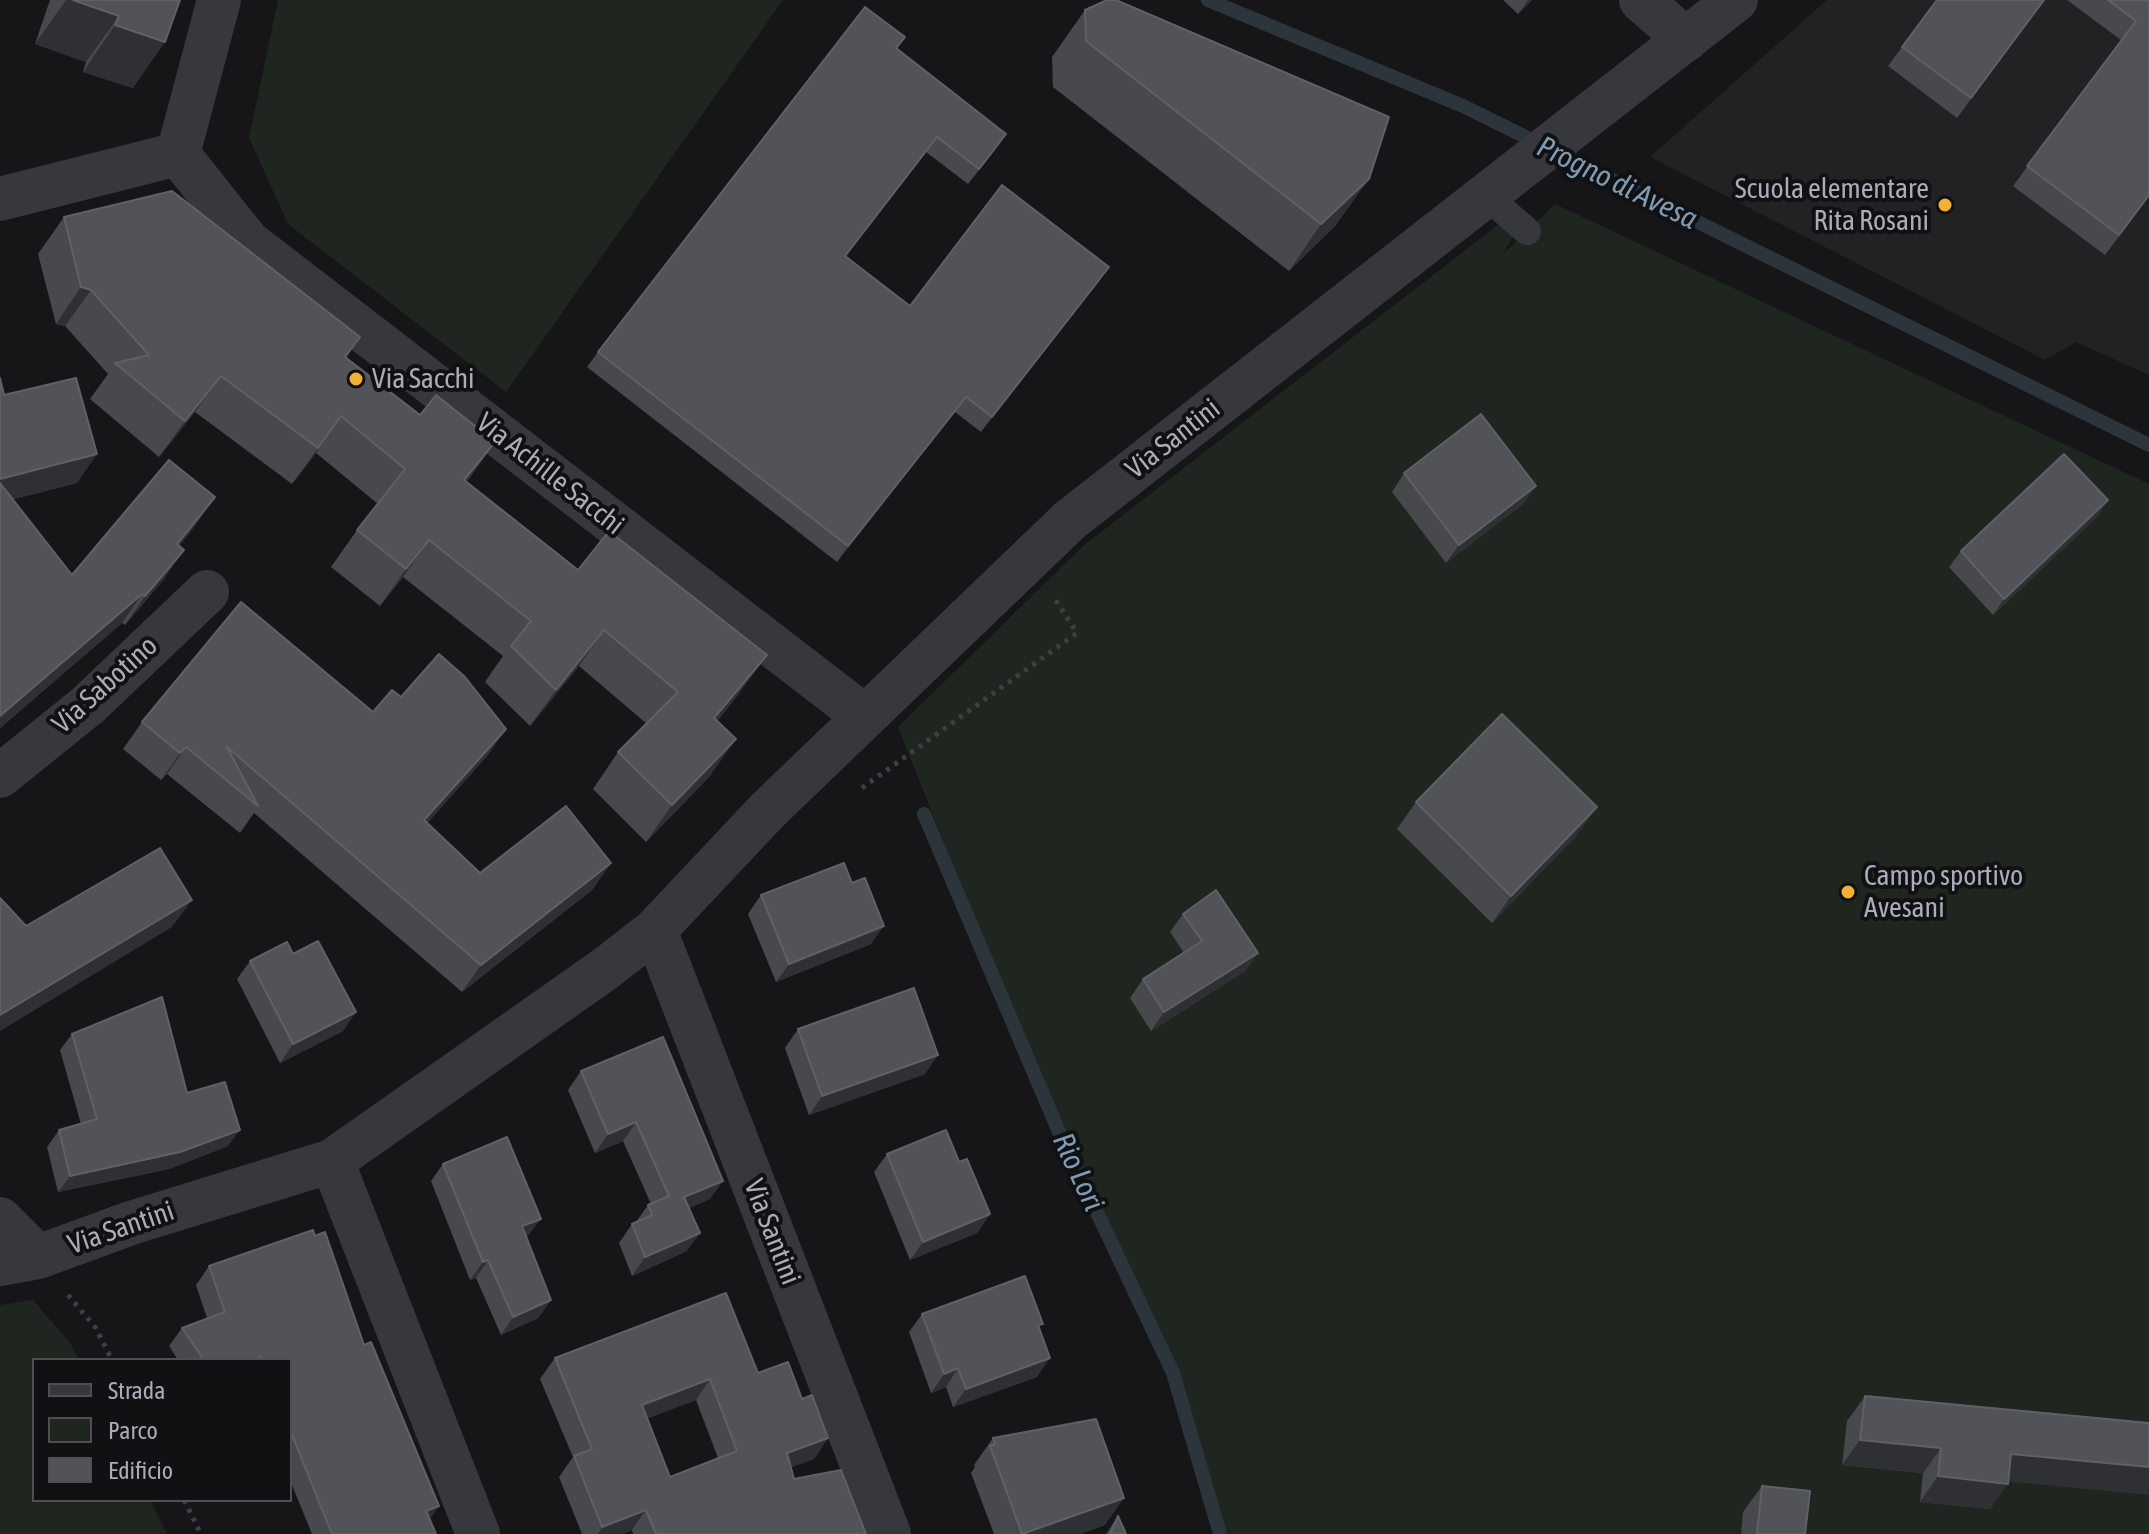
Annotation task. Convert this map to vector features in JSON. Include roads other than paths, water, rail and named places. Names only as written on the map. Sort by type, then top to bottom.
[{"type":"street","points":[[0,199],[178,154],[219,0]]},
{"type":"street","points":[[1641,0],[1686,40]]},
{"type":"street","name":"Via Santini","points":[[19,1260],[332,1161],[449,1081],[655,930],[768,810],[1070,520],[1736,0]]},
{"type":"street","name":"Via Achille Sacchi","points":[[178,154],[248,242],[864,716]]},
{"type":"street","name":"Via Sabotino","points":[[0,776],[88,705],[207,592]]},
{"type":"street","name":"Via Santini","points":[[655,930],[889,1534]]},
{"type":"street","points":[[332,1161],[478,1534]]},
{"type":"street","points":[[0,1219],[19,1260]]},
{"type":"lane","points":[[1493,187],[1527,231]]},
{"type":"waterway","name":"Progno di Avesa","points":[[1208,0],[1463,106],[2149,445]]},
{"type":"waterway","name":"Rio Lori","points":[[924,814],[1059,1132],[1173,1373],[1220,1534]]},
{"type":"place","name":"Scuola elementare Rita Rosani","points":[[1945,205]]},
{"type":"place","name":"Via Sacchi","points":[[356,379]]},
{"type":"place","name":"Campo sportivo Avesani","points":[[1848,892]]}]
